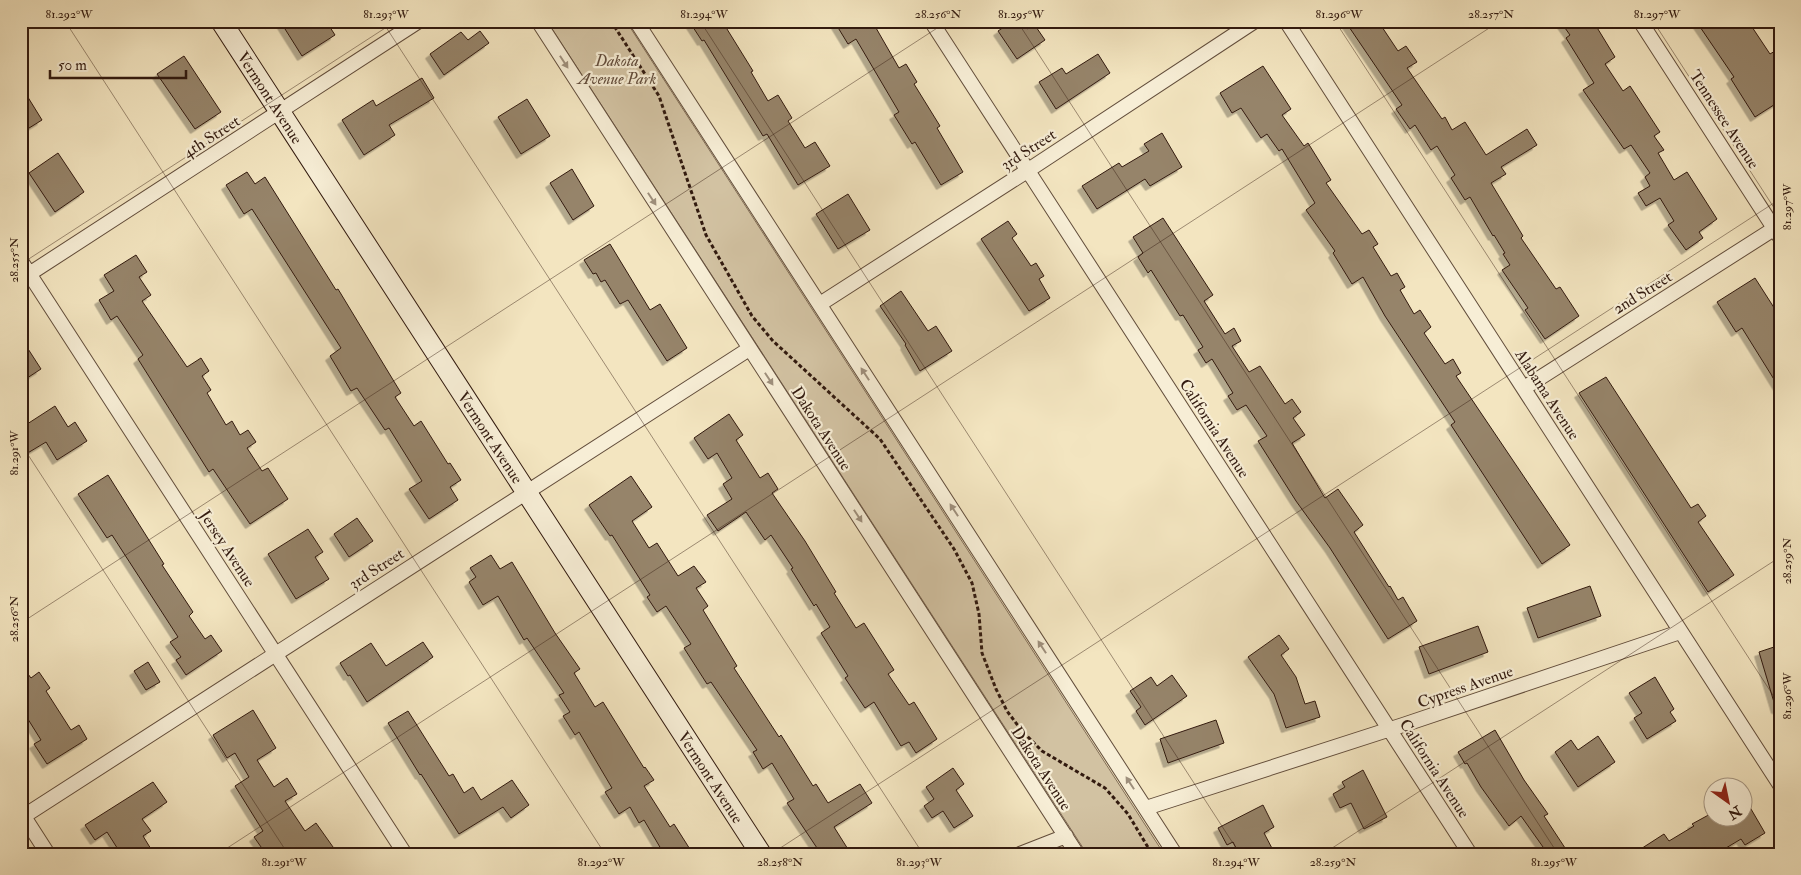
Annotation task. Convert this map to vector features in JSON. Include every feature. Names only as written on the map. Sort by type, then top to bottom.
[{"type":"street","name":"Vermont Avenue","points":[[221,21],[761,854]]},
{"type":"street","name":"4th Street","points":[[25,276],[419,21]]},
{"type":"street","name":"Dakota Avenue","points":[[538,21],[1077,854]]},
{"type":"street","points":[[636,21],[1175,854]]},
{"type":"street","name":"California Avenue","points":[[931,21],[1470,854]]},
{"type":"street","name":"3rd Street","points":[[820,304],[1255,21]]},
{"type":"street","name":"Alabama Avenue","points":[[1286,21],[1780,785]]},
{"type":"street","name":"Tennessee Avenue","points":[[1640,21],[1778,230]]},
{"type":"street","name":"2nd Street","points":[[1524,388],[1778,230]]},
{"type":"street","name":"Jersey Avenue","points":[[21,261],[25,276],[276,654],[405,854]]},
{"type":"street","name":"3rd Street","points":[[22,816],[749,349]]},
{"type":"street","name":"Cypress Avenue","points":[[1146,808],[1680,632]]},
{"type":"street","points":[[22,816],[48,854]]},
{"type":"street","points":[[1020,854],[1066,836]]},
{"type":"path","points":[[611,21],[659,96],[706,235],[752,316],[773,341],[880,439],[954,549],[972,583],[979,614],[982,652],[996,690],[1007,711],[1022,731],[1042,750],[1105,788],[1128,814],[1152,854]]},
{"type":"green space","name":"Dakota Avenue Park","points":[[547,21],[626,21],[1164,854],[1087,854]]},
{"type":"building","points":[[280,21],[326,21],[335,35],[302,56]]},
{"type":"building","points":[[689,21],[722,21],[753,71],[751,72],[768,101],[778,95],[792,118],[788,121],[805,148],[815,142],[830,166],[798,185],[767,134],[763,136],[704,40],[702,41]]},
{"type":"building","points":[[834,21],[872,21],[899,68],[906,64],[917,82],[914,84],[940,126],[937,128],[963,172],[941,185],[915,142],[912,144],[894,115],[899,112],[856,39],[848,44]]},
{"type":"building","points":[[1013,21],[1022,21],[1027,29],[1034,24],[1045,40],[1017,59],[998,31]]},
{"type":"building","points":[[1345,21],[1378,21],[1398,51],[1406,46],[1417,62],[1407,68],[1442,119],[1445,117],[1452,130],[1465,122],[1486,155],[1527,129],[1537,145],[1501,167],[1506,174],[1491,183],[1523,236],[1521,238],[1556,289],[1560,287],[1579,316],[1545,339],[1525,310],[1528,308],[1502,270],[1510,265],[1494,235],[1470,197],[1465,200],[1451,178],[1455,175],[1437,146],[1431,150],[1415,125],[1410,129],[1396,109],[1402,105]]},
{"type":"building","points":[[1560,21],[1593,21],[1615,57],[1605,64],[1623,91],[1630,86],[1660,132],[1654,136],[1664,150],[1658,153],[1674,180],[1687,172],[1717,219],[1699,232],[1703,238],[1686,250],[1668,225],[1674,221],[1660,198],[1646,206],[1638,193],[1650,186],[1645,177],[1650,173],[1631,145],[1624,149],[1583,90],[1594,83],[1566,38],[1570,35]]},
{"type":"building","points":[[1696,21],[1748,21],[1770,54],[1780,48],[1780,101],[1755,117],[1731,79],[1734,77]]},
{"type":"building","points":[[480,31],[489,43],[444,75],[430,54],[461,32],[468,40]]},
{"type":"building","points":[[1098,54],[1110,73],[1056,109],[1039,82],[1062,68],[1066,74]]},
{"type":"building","points":[[184,56],[221,112],[195,129],[157,74]]},
{"type":"building","points":[[1263,66],[1291,109],[1282,115],[1304,146],[1308,143],[1331,180],[1326,183],[1362,234],[1369,230],[1378,244],[1373,247],[1391,276],[1397,273],[1405,287],[1400,290],[1414,314],[1420,310],[1431,327],[1424,333],[1445,364],[1453,359],[1461,373],[1456,376],[1570,545],[1542,564],[1451,425],[1455,422],[1385,316],[1363,277],[1352,284],[1333,253],[1335,251],[1306,210],[1315,203],[1282,149],[1279,151],[1267,134],[1261,138],[1241,108],[1232,113],[1220,93]]},
{"type":"building","points":[[422,78],[434,98],[389,125],[395,135],[364,155],[342,120],[373,100],[376,106]]},
{"type":"building","points":[[21,86],[42,120],[21,133]]},
{"type":"building","points":[[527,99],[550,136],[521,154],[498,117]]},
{"type":"building","points":[[1162,133],[1182,167],[1150,186],[1145,179],[1097,209],[1082,186],[1119,163],[1122,167],[1149,151],[1144,144]]},
{"type":"building","points":[[58,153],[84,192],[55,212],[29,173]]},
{"type":"building","points":[[572,169],[594,206],[573,220],[550,183]]},
{"type":"building","points":[[247,172],[255,184],[265,177],[336,290],[338,289],[401,393],[395,397],[414,426],[421,421],[448,464],[450,463],[461,480],[450,487],[458,500],[429,519],[409,489],[422,481],[389,428],[385,430],[357,388],[351,391],[330,356],[341,348],[252,209],[244,214],[226,185]]},
{"type":"building","points":[[848,194],[870,230],[838,249],[816,214]]},
{"type":"building","points":[[1163,218],[1213,295],[1204,301],[1225,334],[1234,328],[1241,341],[1232,346],[1249,372],[1260,366],[1285,404],[1292,399],[1301,412],[1293,418],[1305,435],[1292,443],[1325,498],[1338,489],[1363,525],[1354,532],[1398,600],[1403,597],[1417,621],[1388,639],[1258,441],[1267,436],[1246,405],[1237,410],[1228,396],[1233,393],[1212,359],[1206,363],[1198,350],[1203,347],[1183,315],[1180,316],[1151,270],[1148,273],[1138,257],[1143,253],[1133,237]]},
{"type":"building","points":[[1008,221],[1017,234],[1012,238],[1031,266],[1036,263],[1044,276],[1039,279],[1050,298],[1029,311],[981,239]]},
{"type":"building","points":[[610,244],[650,310],[660,304],[687,348],[667,361],[628,300],[620,304],[605,280],[601,282],[596,273],[593,274],[584,260]]},
{"type":"building","points":[[136,255],[147,272],[139,277],[151,295],[142,301],[187,367],[201,358],[209,371],[202,376],[211,390],[207,393],[226,425],[232,421],[240,435],[248,430],[256,442],[247,448],[262,471],[268,468],[288,499],[250,524],[213,469],[209,472],[138,359],[143,355],[117,316],[111,320],[99,300],[114,291],[104,275]]},
{"type":"building","points":[[1755,278],[1780,317],[1780,389],[1742,328],[1736,332],[1717,302]]},
{"type":"building","points":[[901,291],[928,331],[936,326],[952,351],[920,371],[906,344],[880,306]]},
{"type":"building","points":[[21,338],[41,369],[21,382]]},
{"type":"building","points":[[1606,377],[1691,508],[1698,504],[1706,516],[1698,522],[1734,575],[1708,592],[1579,393]]},
{"type":"building","points":[[55,406],[68,427],[75,422],[87,441],[57,460],[46,442],[21,457],[21,428]]},
{"type":"building","points":[[729,414],[743,435],[736,440],[760,478],[768,473],[778,489],[772,493],[805,541],[856,628],[864,623],[894,670],[888,674],[909,705],[914,702],[937,739],[916,753],[909,742],[901,746],[874,702],[865,708],[845,678],[848,676],[821,633],[830,627],[816,604],[814,606],[791,569],[793,568],[771,535],[765,540],[746,512],[718,531],[707,515],[732,499],[723,484],[732,478],[717,453],[708,459],[694,438]]},
{"type":"building","points":[[108,475],[164,564],[162,565],[193,612],[189,616],[205,639],[211,635],[222,651],[186,675],[176,660],[181,657],[170,642],[178,637],[112,535],[107,538],[78,494]]},
{"type":"building","points":[[631,476],[652,507],[632,521],[649,548],[657,543],[678,576],[694,566],[706,582],[696,588],[708,606],[703,610],[737,666],[734,668],[779,737],[781,735],[813,786],[816,784],[828,803],[860,784],[872,803],[834,827],[851,854],[821,854],[787,803],[794,799],[772,763],[763,769],[753,752],[757,750],[711,682],[707,684],[684,648],[691,644],[666,606],[657,612],[647,597],[650,595],[612,535],[610,536],[589,505]]},
{"type":"building","points":[[357,518],[373,541],[349,557],[334,534]]},
{"type":"building","points":[[308,529],[323,552],[315,557],[329,579],[296,599],[268,554]]},
{"type":"building","points":[[491,555],[500,569],[512,562],[555,633],[580,669],[574,673],[595,707],[603,702],[644,768],[654,780],[644,786],[670,827],[674,824],[693,854],[664,854],[644,820],[639,823],[630,807],[619,814],[605,792],[612,788],[579,732],[575,735],[563,716],[570,712],[559,695],[564,693],[527,638],[524,640],[498,596],[483,605],[469,582],[476,577],[470,568]]},
{"type":"building","points":[[1590,586],[1601,616],[1538,638],[1527,608]]},
{"type":"building","points":[[1478,626],[1488,652],[1429,674],[1419,647]]},
{"type":"building","points":[[1279,635],[1289,649],[1281,655],[1296,677],[1305,704],[1315,701],[1320,717],[1286,728],[1274,694],[1248,657]]},
{"type":"building","points":[[423,642],[433,657],[367,702],[340,663],[371,643],[386,666]]},
{"type":"building","points":[[1780,645],[1780,709],[1776,709],[1759,652]]},
{"type":"building","points":[[148,662],[160,682],[146,690],[134,671]]},
{"type":"building","points":[[21,665],[31,678],[39,672],[50,688],[46,691],[71,730],[79,725],[87,739],[47,764],[34,744],[41,740],[21,708]]},
{"type":"building","points":[[1172,675],[1187,696],[1145,725],[1136,711],[1141,707],[1130,691],[1151,677],[1157,686]]},
{"type":"building","points":[[1655,677],[1674,709],[1670,712],[1676,721],[1647,739],[1634,718],[1642,713],[1629,693]]},
{"type":"building","points":[[253,710],[276,748],[257,760],[274,787],[287,778],[297,794],[285,801],[305,831],[316,823],[338,854],[266,854],[254,837],[263,831],[235,786],[249,777],[235,753],[227,758],[213,735]]},
{"type":"building","points":[[408,711],[449,776],[453,774],[464,793],[473,787],[481,800],[512,780],[529,805],[511,818],[503,807],[459,834],[388,723]]},
{"type":"building","points":[[1216,720],[1224,743],[1168,763],[1160,739]]},
{"type":"building","points":[[1495,730],[1524,780],[1548,814],[1544,816],[1569,854],[1548,854],[1521,816],[1509,826],[1481,787],[1467,763],[1465,764],[1458,752]]},
{"type":"building","points":[[1598,736],[1615,762],[1578,787],[1555,752],[1571,740],[1578,750]]},
{"type":"building","points":[[953,768],[964,784],[956,790],[973,816],[954,828],[943,811],[932,818],[924,806],[934,799],[926,787]]},
{"type":"building","points":[[1363,770],[1387,817],[1364,829],[1351,803],[1340,808],[1333,794],[1345,787],[1342,782]]},
{"type":"building","points":[[153,782],[167,802],[142,819],[151,831],[143,836],[154,854],[121,854],[107,832],[95,840],[85,825]]},
{"type":"building","points":[[1263,805],[1274,827],[1264,833],[1275,854],[1239,854],[1233,842],[1227,845],[1218,828]]},
{"type":"building","points":[[1754,814],[1765,833],[1745,845],[1741,839],[1716,854],[1633,854],[1664,834],[1669,841],[1694,826],[1692,824],[1704,817],[1704,828],[1754,828]]}]
